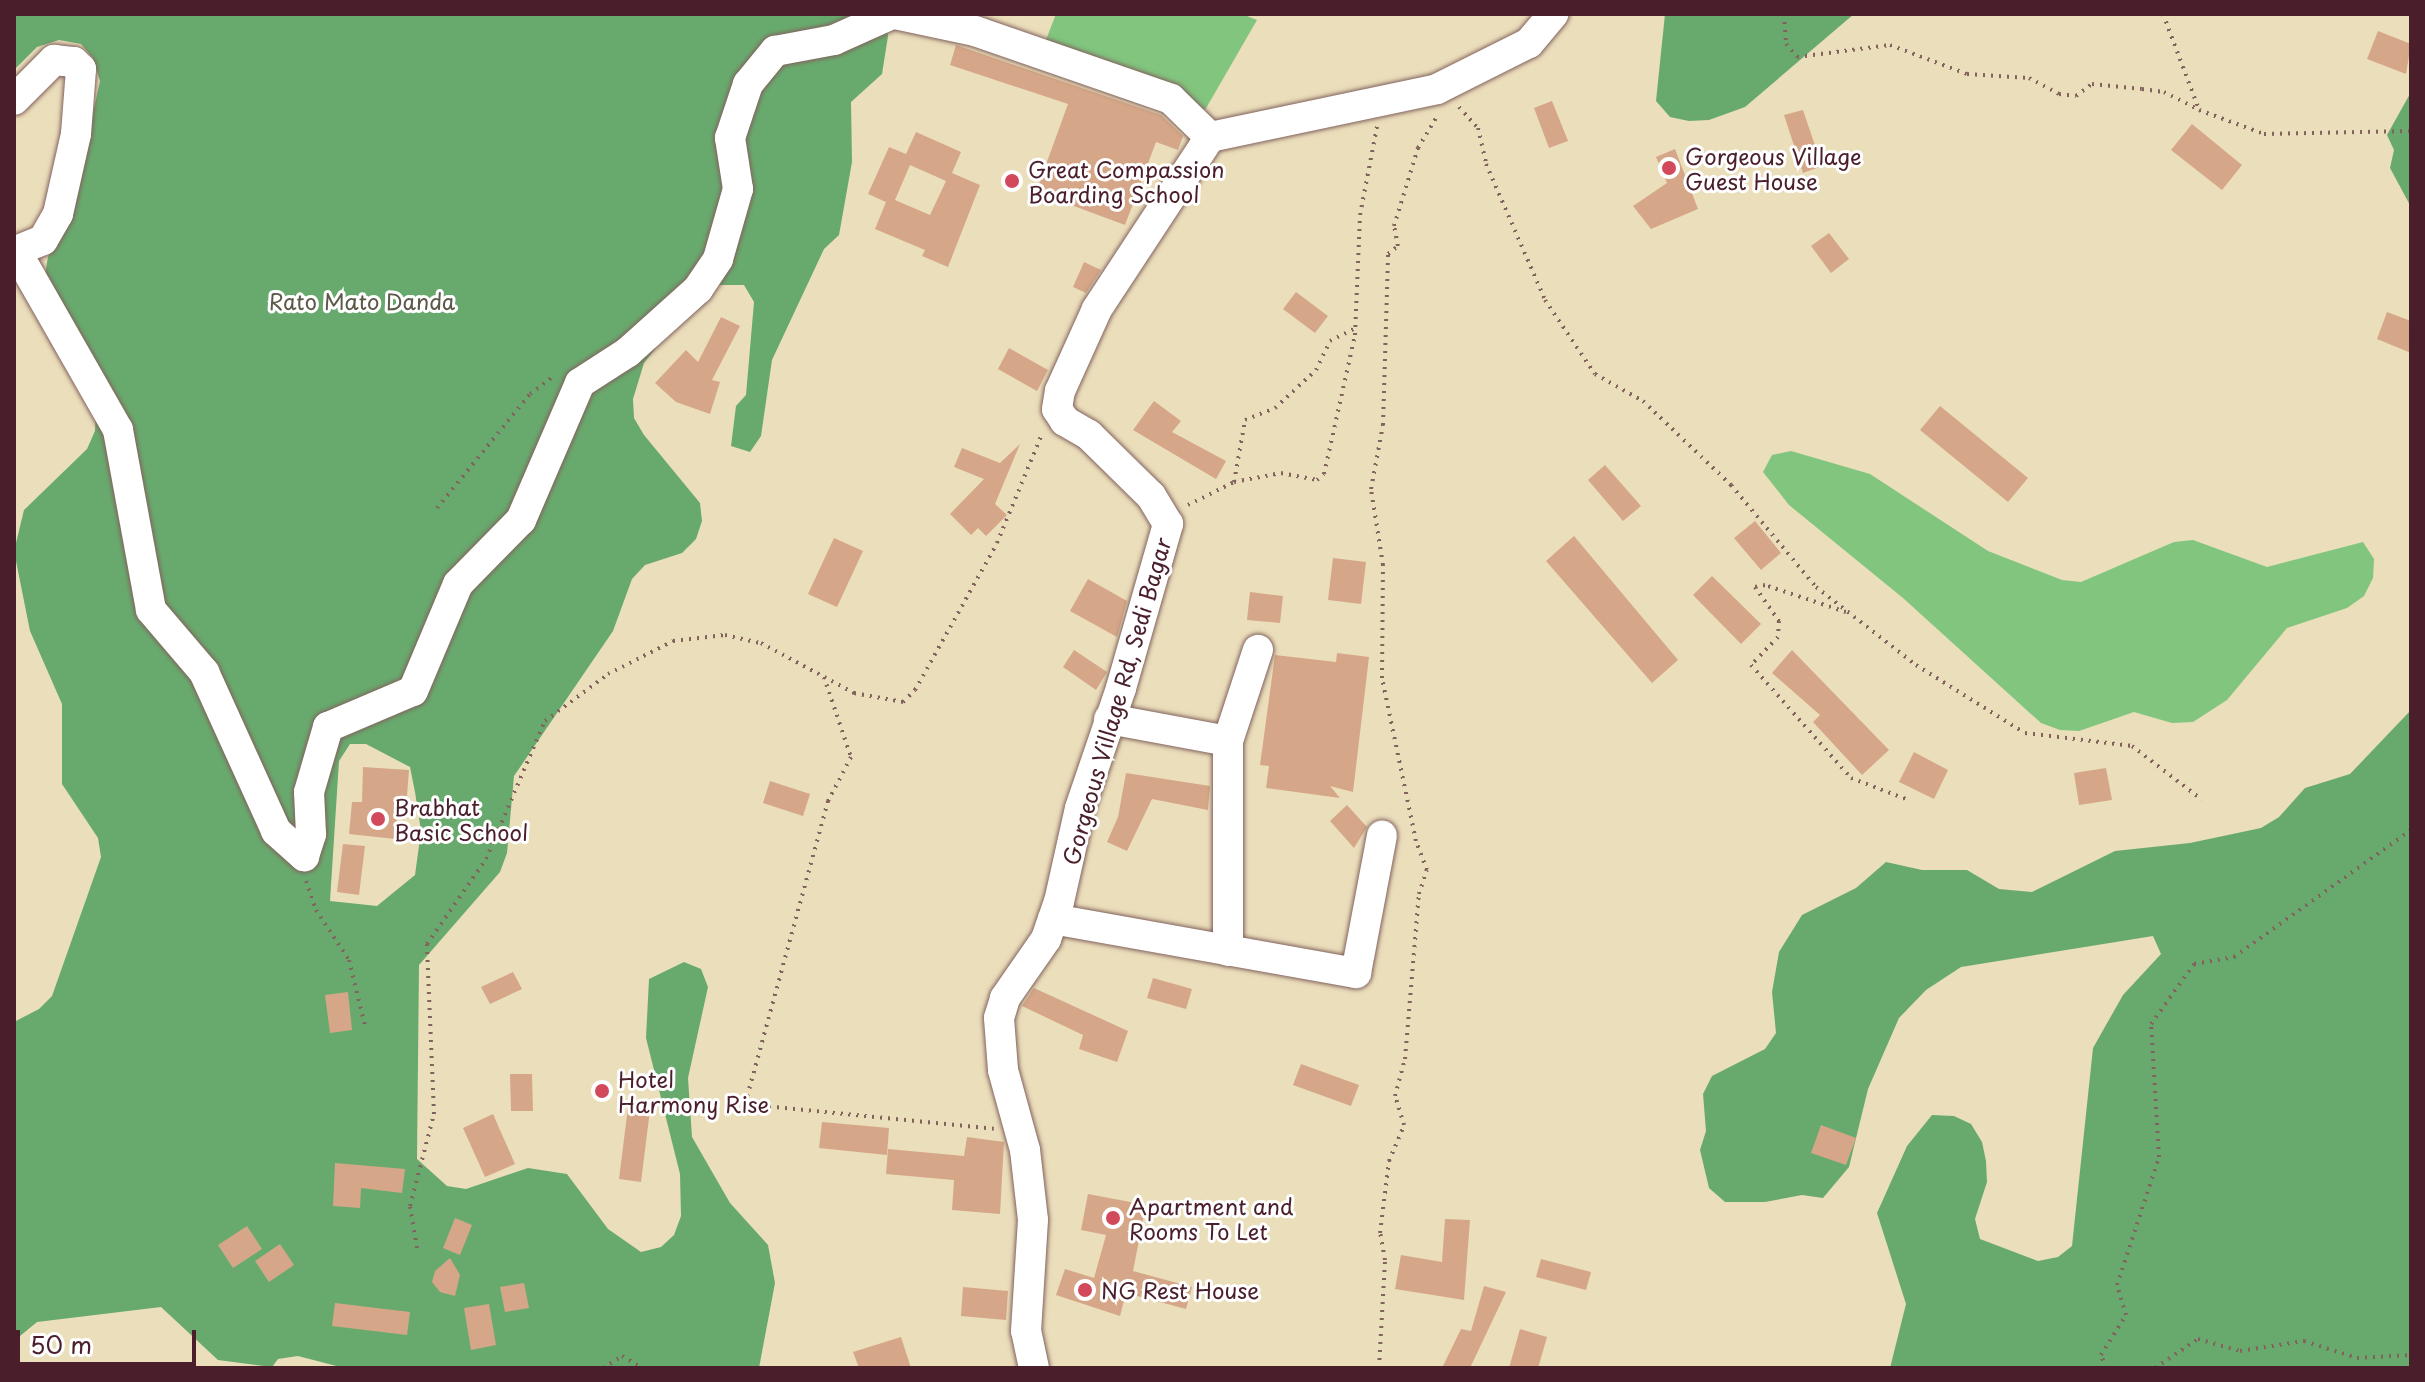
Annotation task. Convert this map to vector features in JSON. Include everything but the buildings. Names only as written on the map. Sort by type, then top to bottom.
[{"type":"street","points":[[14,100],[54,60],[74,62],[81,69],[76,134],[58,214],[43,240],[15,251],[118,430],[151,610],[204,672],[276,831],[304,856],[311,834],[309,792],[328,727],[413,691],[458,584],[521,520],[580,383],[628,352],[698,289],[718,259],[738,189],[730,138],[748,84],[775,51],[834,40],[894,14],[975,31],[1171,99],[1210,137]]},
{"type":"street","points":[[1057,409],[1097,309],[1210,137],[1382,101],[1457,94],[1529,43],[1553,14]]},
{"type":"street","name":"Gorgeous Village Rd, Sedi Bagar","points":[[1034,1368],[1026,1331],[1033,1220],[1025,1150],[1016,1130],[999,1018],[1005,998],[1046,939],[1053,919],[1080,808],[1168,524],[1151,496],[1057,409]]},
{"type":"street","points":[[1228,951],[1228,741],[1258,650]]},
{"type":"street","points":[[1109,719],[1228,741]]},
{"type":"street","points":[[1053,919],[1356,973],[1382,835]]},
{"type":"path","points":[[1784,14],[1786,44],[1797,57],[1890,45],[1967,74],[2029,78],[2059,94],[2076,96],[2092,84],[2164,92],[2199,110],[2264,134],[2411,131]]},
{"type":"path","points":[[2163,14],[2199,110]]},
{"type":"path","points":[[1379,1368],[1385,1260],[1380,1233],[1389,1161],[1404,1125],[1395,1096],[1405,1059],[1419,894],[1427,870],[1416,841],[1382,678],[1383,565],[1371,489],[1383,425],[1388,254],[1398,246],[1394,226],[1418,148],[1436,117],[1457,94],[1478,128],[1486,164],[1545,300],[1595,374],[1643,401],[1731,485],[1816,587],[1916,665],[2025,733],[2132,746],[2202,800]]},
{"type":"path","points":[[1168,524],[1194,499],[1234,482],[1281,473],[1317,480],[1324,474],[1355,328],[1360,215],[1382,101]]},
{"type":"path","points":[[1234,482],[1245,420],[1275,408],[1316,370],[1330,341],[1355,328]]},
{"type":"path","points":[[437,508],[552,374],[580,383]]},
{"type":"path","points":[[417,1248],[410,1206],[434,1114],[427,944],[486,859],[545,721],[608,674],[673,641],[725,635],[761,643],[854,693],[886,702],[903,702],[915,690],[997,543],[1034,448],[1057,409]]},
{"type":"path","points":[[1848,613],[1765,585],[1755,587],[1779,621],[1778,637],[1751,665],[1851,778],[1906,799]]},
{"type":"path","points":[[823,675],[851,757],[828,801],[745,1104],[1016,1130]]},
{"type":"path","points":[[2106,1368],[2101,1355],[2126,1315],[2117,1285],[2159,1157],[2151,1024],[2194,964],[2234,957],[2411,830]]},
{"type":"path","points":[[304,856],[301,867],[316,910],[349,960],[365,1026]]},
{"type":"path","points":[[2155,1368],[2198,1339],[2240,1351],[2304,1341],[2357,1358],[2411,1355]]},
{"type":"path","points":[[603,1368],[622,1356],[643,1368]]},
{"type":"green space","name":"Rato Mato Danda","points":[[14,14],[885,14],[888,36],[882,74],[851,102],[852,162],[839,235],[824,249],[772,360],[761,436],[750,452],[731,446],[736,406],[746,395],[754,302],[744,285],[705,285],[644,363],[633,399],[634,418],[644,435],[700,503],[702,521],[696,539],[682,553],[645,565],[632,579],[613,631],[514,776],[507,853],[500,872],[419,965],[417,1159],[447,1186],[466,1189],[528,1168],[567,1174],[608,1229],[641,1252],[661,1247],[674,1235],[681,1216],[680,1174],[646,1038],[649,979],[684,962],[701,969],[708,987],[688,1078],[692,1137],[730,1203],[768,1245],[775,1283],[759,1368],[344,1368],[298,1356],[278,1359],[272,1367],[218,1360],[161,1307],[37,1322],[14,1341],[14,1022],[39,1009],[52,996],[101,857],[98,838],[62,784],[62,704],[30,631],[14,551],[24,510],[87,449],[95,431],[96,411],[41,298],[48,257],[70,217],[100,81],[93,58],[81,44],[59,40],[37,47],[14,70]],"holes":[[[350,744],[366,744],[410,767],[421,831],[415,875],[377,906],[330,901],[339,761]]]},
{"type":"green space","points":[[1056,14],[1242,14],[1257,20],[1205,110],[1042,50]]},
{"type":"green space","points":[[1665,14],[1854,14],[1745,107],[1709,120],[1689,121],[1670,117],[1656,101]]},
{"type":"green space","points":[[2411,92],[2411,207],[2390,168],[2394,150],[2387,135]]},
{"type":"green space","points":[[1791,451],[1870,474],[1988,551],[2062,580],[2081,582],[2174,542],[2193,540],[2267,567],[2363,542],[2374,559],[2373,578],[2364,596],[2347,608],[2287,628],[2227,700],[2193,722],[2172,723],[2134,712],[2079,731],[2060,730],[2041,723],[1903,598],[1789,505],[1763,472],[1772,455]]},
{"type":"green space","points":[[2411,710],[2411,1368],[1890,1368],[1906,1304],[1877,1213],[1907,1146],[1932,1115],[1954,1116],[1971,1124],[1982,1142],[1986,1161],[1987,1182],[1975,1219],[1980,1239],[2038,1261],[2058,1257],[2072,1246],[2093,1048],[2123,995],[2161,954],[2153,936],[1961,967],[1926,990],[1899,1018],[1868,1089],[1849,1167],[1823,1198],[1802,1195],[1765,1202],[1725,1202],[1709,1188],[1700,1150],[1706,1131],[1703,1094],[1712,1076],[1765,1049],[1776,1033],[1772,992],[1779,952],[1802,915],[1856,888],[1886,862],[1922,870],[1967,870],[1999,889],[2032,892],[2115,851],[2190,843],[2261,828],[2279,817],[2305,788],[2350,774]]},
{"type":"place","name":"Gorgeous Village Guest House","points":[[1669,168]]},
{"type":"place","name":"Great Compassion Boarding School","points":[[1012,181]]},
{"type":"place","name":"Brabhat Basic School","points":[[378,819]]},
{"type":"place","name":"Hotel Harmony Rise","points":[[602,1091]]},
{"type":"place","name":"Apartment and Rooms To Let","points":[[1113,1218]]},
{"type":"place","name":"NG Rest House","points":[[1085,1290]]}]
